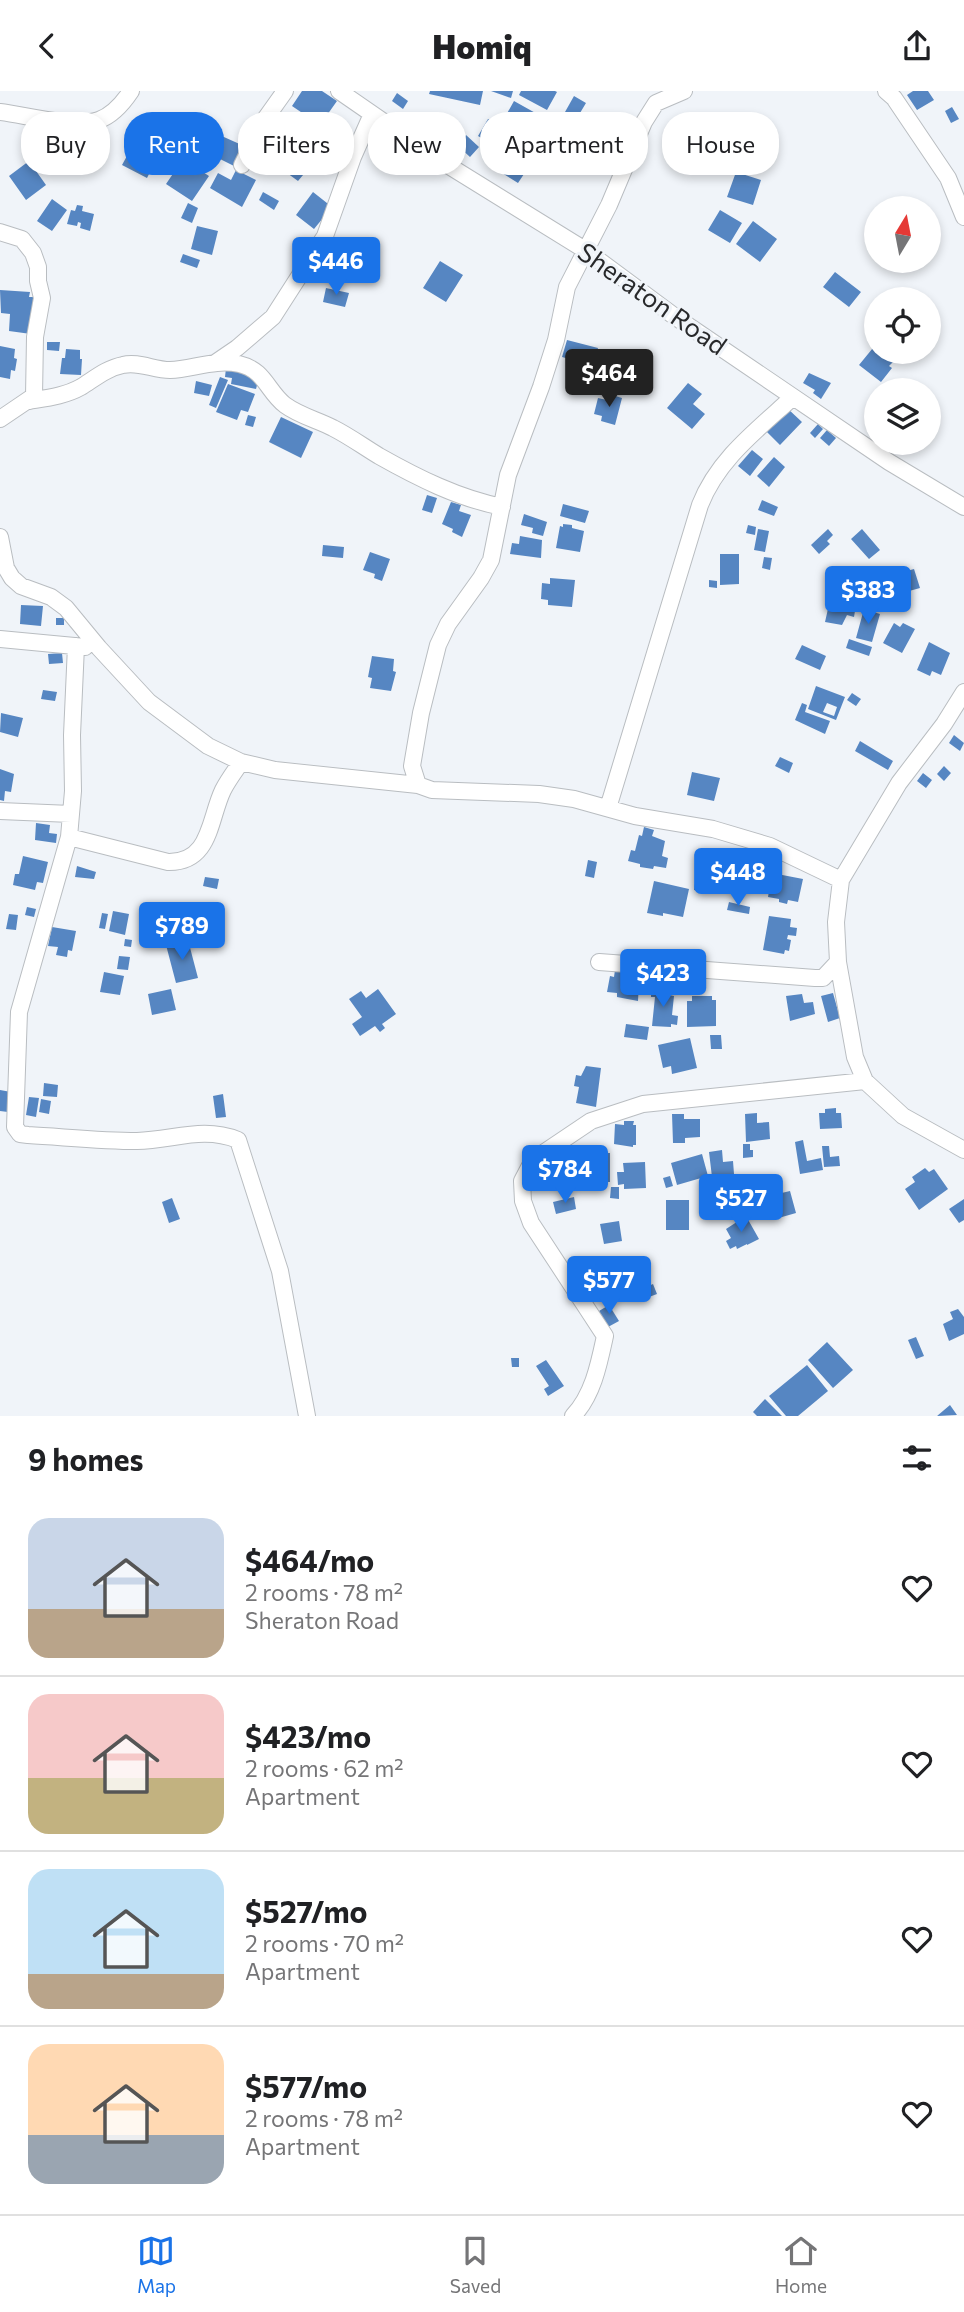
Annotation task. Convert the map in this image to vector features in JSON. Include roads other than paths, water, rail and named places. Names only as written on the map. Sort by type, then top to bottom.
[{"type":"street","points":[[0,112],[70,122],[97,121],[110,114],[131,91]]},
{"type":"street","points":[[270,112],[285,91]]},
{"type":"street","name":"Sheraton Road","points":[[339,91],[369,112]]},
{"type":"street","points":[[418,785],[412,766],[421,713],[438,645],[448,624],[491,560],[508,475],[556,340],[567,287],[609,205],[644,122],[651,97],[684,91]]},
{"type":"street","points":[[886,91],[894,98],[948,177],[964,217]]},
{"type":"street","points":[[215,363],[273,317],[325,236],[368,123]]},
{"type":"street","name":"Sheraton Road","points":[[464,175],[585,250],[674,316],[793,397],[889,462],[964,507]]},
{"type":"street","points":[[0,232],[22,239],[33,253],[38,267],[41,298],[35,337],[35,391],[29,401]]},
{"type":"street","points":[[0,419],[29,401],[53,398],[78,389],[99,375],[124,364],[168,370],[215,363],[236,363],[251,368],[266,380],[284,405],[436,485],[472,501],[502,507]]},
{"type":"street","points":[[608,808],[708,484],[732,453],[793,397]]},
{"type":"street","points":[[0,537],[6,568],[12,578],[21,586],[51,597],[66,608],[149,702],[208,746],[241,762],[298,773],[418,785],[432,790],[539,794],[574,799],[635,816],[713,829],[748,838],[841,880]]},
{"type":"street","points":[[0,639],[99,648]]},
{"type":"street","points":[[76,646],[69,837],[19,1012],[7,1115],[20,1134],[28,1135],[136,1141],[221,1133],[239,1140],[280,1272],[307,1416]]},
{"type":"street","points":[[964,692],[944,725],[899,783],[841,880],[836,922],[838,963],[855,1056],[864,1081],[904,1116],[964,1150]]},
{"type":"street","points":[[69,837],[168,862],[180,862],[190,858],[209,832],[223,791],[241,762]]},
{"type":"street","points":[[0,811],[71,814]]},
{"type":"street","points":[[599,962],[815,978],[823,978],[838,963]]},
{"type":"street","points":[[582,1412],[597,1370],[605,1336],[531,1223],[523,1201],[522,1181],[533,1160],[591,1121],[643,1104],[864,1081]]}]
